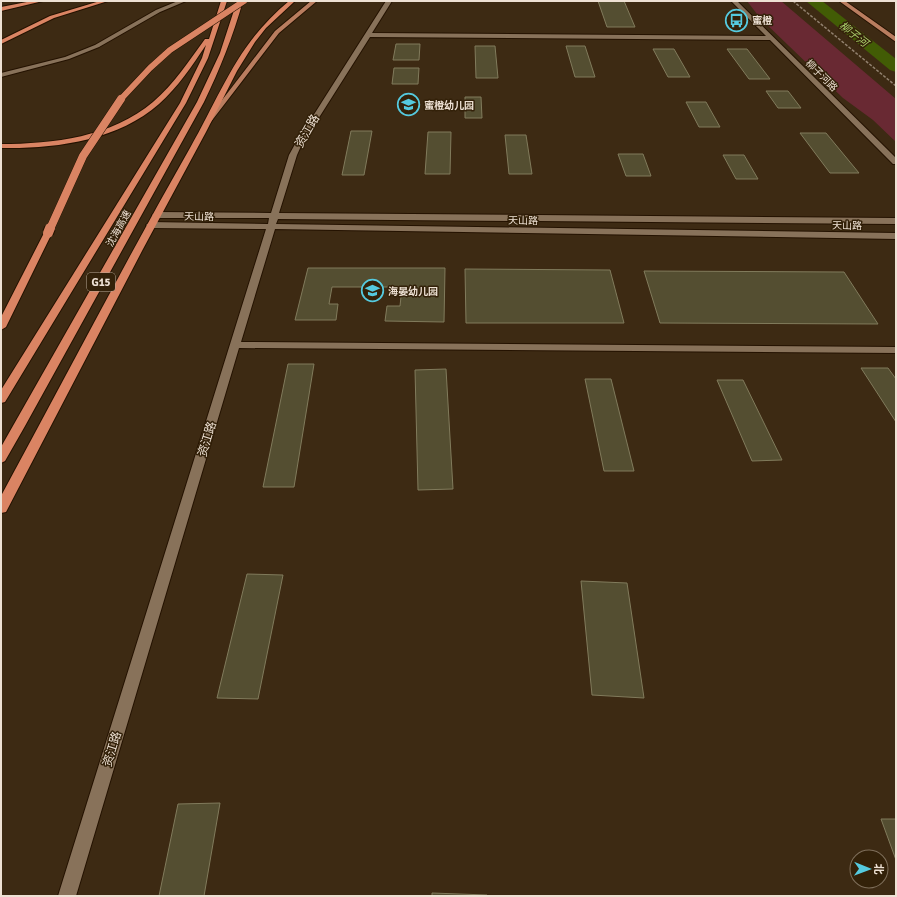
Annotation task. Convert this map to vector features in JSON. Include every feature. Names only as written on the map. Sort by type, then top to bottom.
[{"type":"highway","points":[[1,3],[27,1]]},
{"type":"highway","points":[[1,9],[40,1]]},
{"type":"highway","points":[[1,42],[52,17],[105,1]]},
{"type":"highway","name":"沈海高速","points":[[1,399],[183,103],[205,58],[217,26],[224,1]]},
{"type":"highway","name":"沈海高速","points":[[1,458],[67,344],[200,104],[234,26],[240,1]]},
{"type":"highway","points":[[1,327],[48,233],[83,156],[119,101],[150,68],[170,50],[244,1]]},
{"type":"highway","points":[[1,508],[150,225],[207,123],[233,70],[246,48],[261,29],[292,1]]},
{"type":"highway","points":[[1,146],[12,147],[66,142],[121,127],[147,111],[172,88],[183,75],[217,26]]},
{"type":"main road","points":[[207,123],[277,32],[314,1]]},
{"type":"main road","points":[[842,1],[896,40]]},
{"type":"street","points":[[1,75],[67,58],[91,48],[158,11],[183,1]]},
{"type":"street","name":"资江路","points":[[67,896],[294,155],[301,138],[338,85],[389,1]]},
{"type":"street","name":"柳子河路","points":[[734,1],[896,162]]},
{"type":"street","points":[[367,35],[771,38]]},
{"type":"street","name":"天山路","points":[[156,215],[896,221]]},
{"type":"street","name":"天山路","points":[[150,225],[272,228],[896,236]]},
{"type":"street","points":[[236,345],[896,350]]},
{"type":"shaded area","points":[[747,1],[781,1],[896,99],[896,142],[873,120],[843,98],[760,18]]},
{"type":"building","points":[[598,1],[624,1],[635,27],[607,27]]},
{"type":"building","points":[[396,44],[420,44],[419,60],[393,60]]},
{"type":"building","points":[[475,46],[495,46],[498,78],[476,78]]},
{"type":"building","points":[[566,46],[585,46],[595,77],[575,77]]},
{"type":"building","points":[[653,49],[674,49],[690,77],[668,77]]},
{"type":"building","points":[[727,49],[747,49],[770,79],[749,79]]},
{"type":"building","points":[[394,68],[419,68],[418,84],[392,84]]},
{"type":"building","points":[[766,91],[788,91],[801,108],[778,108]]},
{"type":"building","points":[[465,97],[481,97],[482,118],[465,118]]},
{"type":"building","points":[[686,102],[706,102],[720,127],[699,127]]},
{"type":"building","points":[[351,131],[372,131],[364,175],[342,175]]},
{"type":"building","points":[[428,132],[451,132],[450,174],[425,174]]},
{"type":"building","points":[[800,133],[826,133],[859,173],[830,173]]},
{"type":"building","points":[[505,135],[526,135],[532,174],[509,174]]},
{"type":"building","points":[[618,154],[643,154],[651,176],[626,176]]},
{"type":"building","points":[[723,155],[744,155],[758,179],[736,179]]},
{"type":"building","points":[[308,268],[445,268],[444,322],[385,321],[387,306],[400,306],[402,287],[332,287],[329,304],[338,304],[336,320],[295,320]]},
{"type":"building","points":[[465,269],[610,270],[624,323],[466,323]]},
{"type":"building","points":[[644,271],[844,272],[878,324],[660,323]]},
{"type":"building","points":[[288,364],[314,364],[294,487],[263,487]]},
{"type":"building","points":[[861,368],[888,368],[896,379],[896,422]]},
{"type":"building","points":[[446,369],[453,489],[418,490],[415,370]]},
{"type":"building","points":[[585,379],[611,379],[634,471],[604,471]]},
{"type":"building","points":[[717,380],[743,380],[782,460],[752,461]]},
{"type":"building","points":[[247,574],[283,575],[258,699],[217,698]]},
{"type":"building","points":[[581,581],[627,583],[644,698],[592,695]]},
{"type":"building","points":[[220,803],[204,896],[159,896],[178,804]]},
{"type":"building","points":[[881,819],[896,819],[896,860]]},
{"type":"building","points":[[432,893],[487,895],[487,896],[432,896]]},
{"type":"waterway","name":"柳子河","points":[[813,1],[896,67]]},
{"type":"railway","points":[[793,1],[896,86]]},
{"type":"place","name":"蜜橙","points":[[737,20]]},
{"type":"place","name":"蜜橙幼儿园","points":[[409,105]]},
{"type":"place","name":"海晏幼儿园","points":[[373,291]]}]
